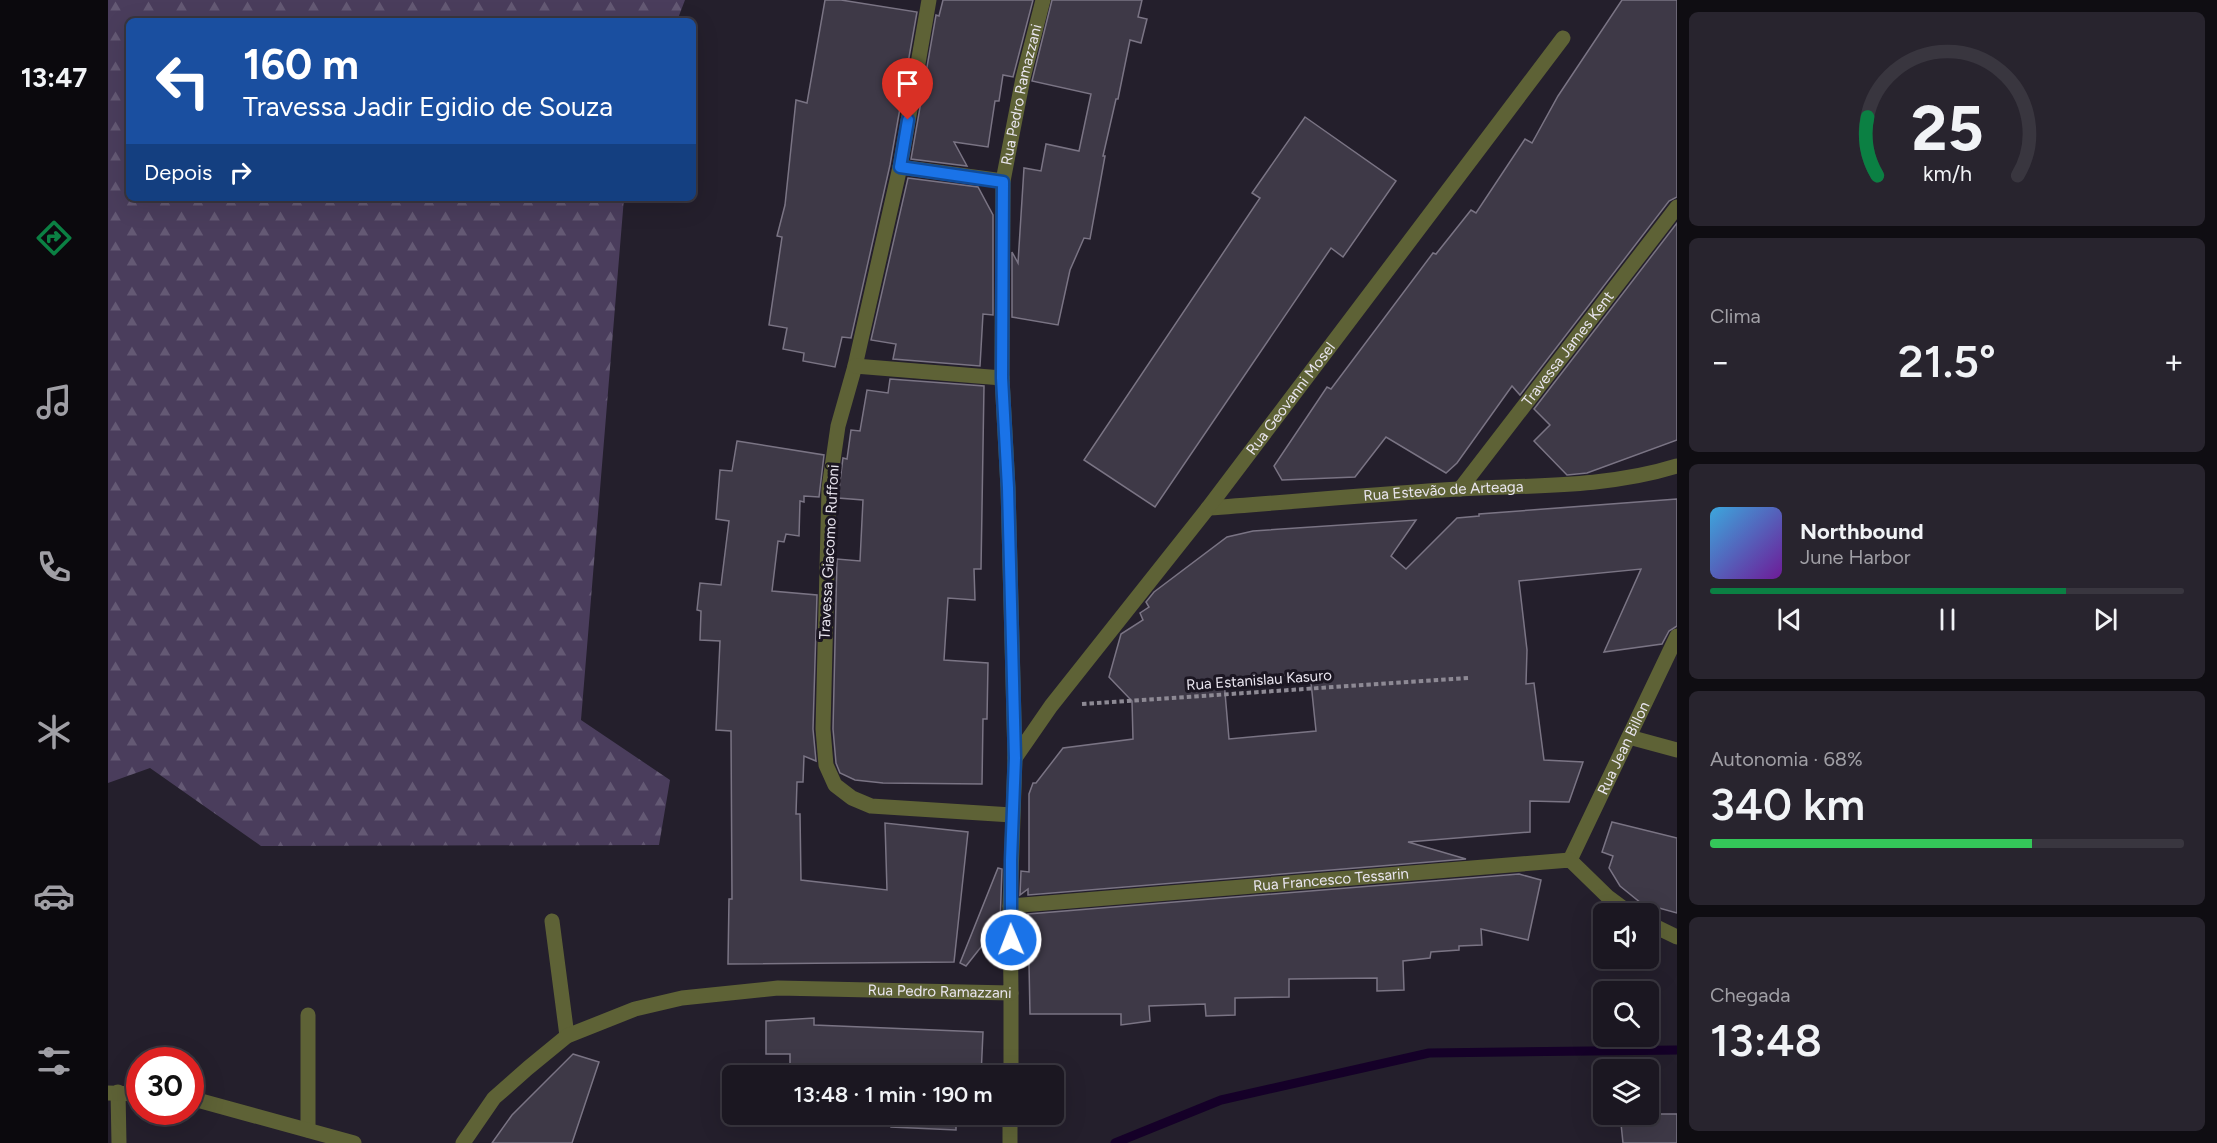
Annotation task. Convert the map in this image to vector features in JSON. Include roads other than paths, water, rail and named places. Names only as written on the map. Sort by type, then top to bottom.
[{"type":"street","name":"Travessa Giacomo Ruffoni","points":[[929,0],[900,167],[855,366],[838,426],[830,488],[823,729],[826,765],[835,785],[852,798],[871,806],[1012,815]]},
{"type":"street","name":"Rua Pedro Ramazzani","points":[[463,1143],[494,1098],[567,1036],[645,1006],[682,998],[778,987],[1011,993],[1010,906],[1015,758],[1008,488],[1002,378],[1003,182],[1023,78],[1043,0]]},
{"type":"street","name":"Rua Geovanni Mosel","points":[[1015,758],[1052,706],[1208,508],[1563,38]]},
{"type":"street","points":[[900,167],[1003,182]]},
{"type":"street","name":"Travessa James Kent","points":[[1460,489],[1677,207]]},
{"type":"street","points":[[855,366],[1002,378]]},
{"type":"street","name":"Rua Estevão de Arteaga","points":[[1208,508],[1460,489],[1557,485],[1625,478],[1677,466]]},
{"type":"street","name":"Rua Jean Billon","points":[[1570,860],[1677,636]]},
{"type":"street","points":[[1629,737],[1677,750]]},
{"type":"street","points":[[1570,860],[1616,903]]},
{"type":"street","name":"Rua Francesco Tessarin","points":[[1010,906],[1570,860]]},
{"type":"street","points":[[552,921],[567,1036]]},
{"type":"street","points":[[1659,928],[1677,937]]},
{"type":"street","points":[[1011,993],[1011,1065]]},
{"type":"street","points":[[308,1015],[308,1130]]},
{"type":"street","points":[[113,1093],[119,1143]]},
{"type":"street","points":[[204,1102],[354,1143]]},
{"type":"street","points":[[1010,1125],[1010,1143]]},
{"type":"waterway","points":[[1115,1143],[1221,1100],[1429,1053],[1677,1050]]}]
